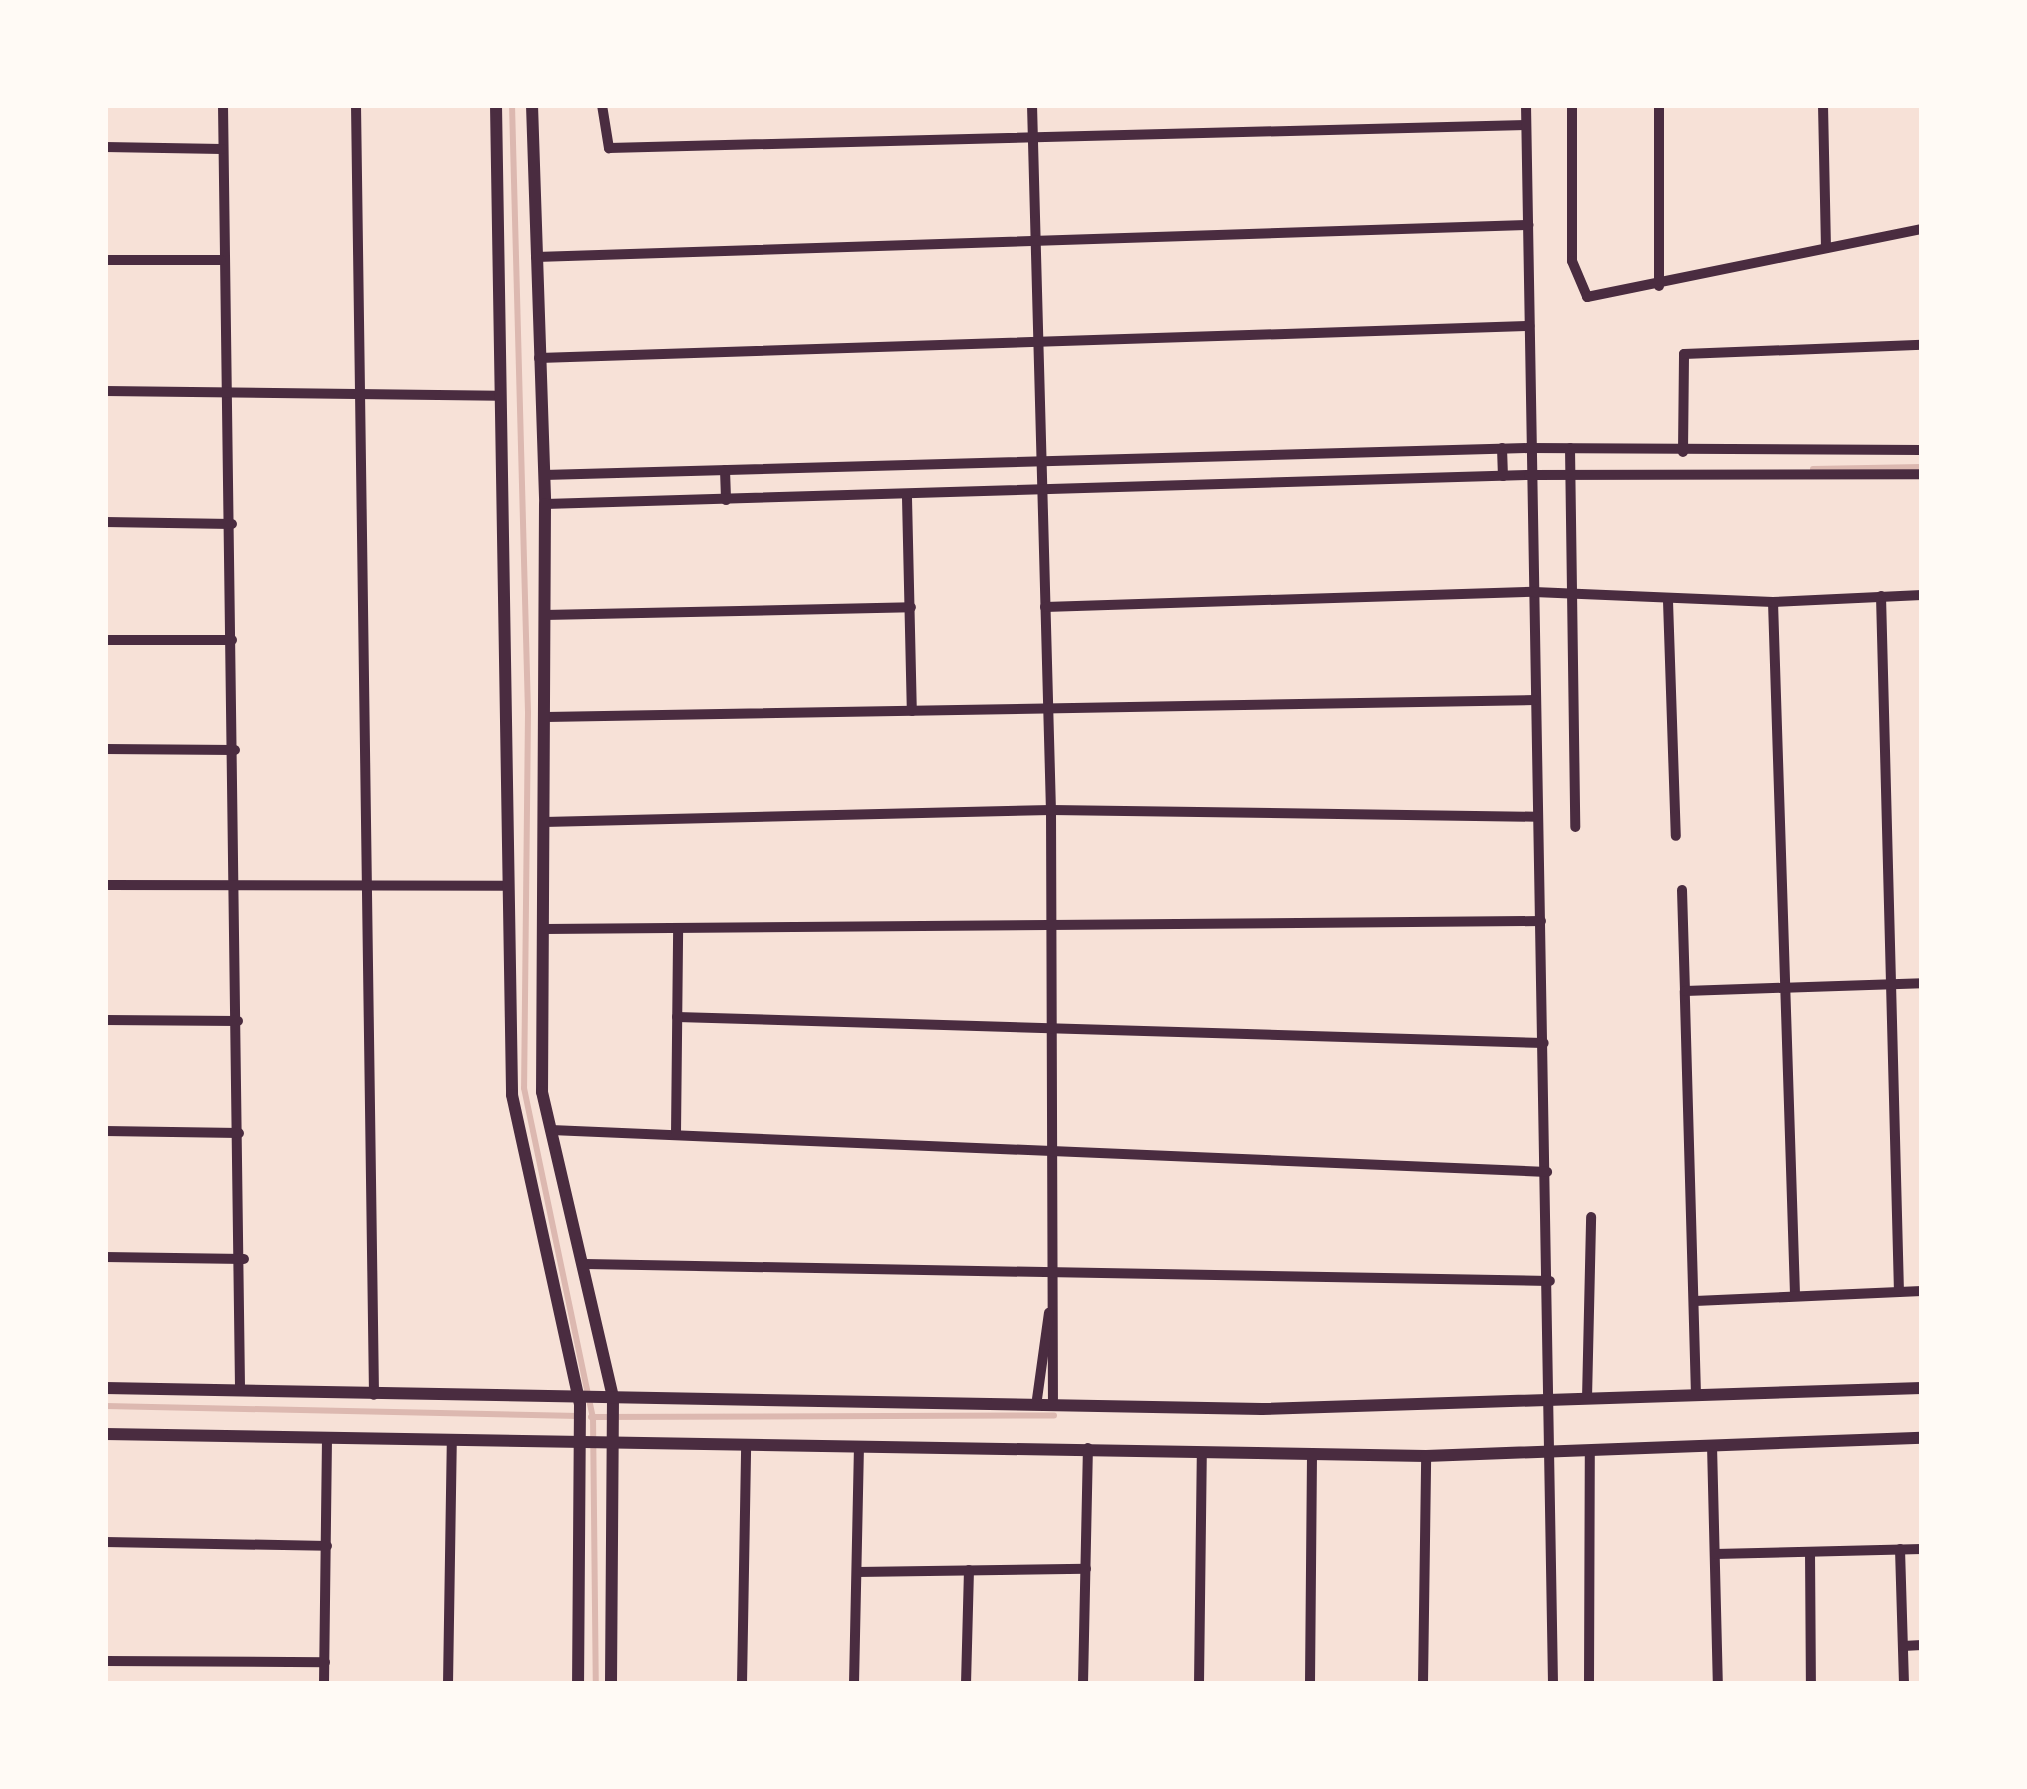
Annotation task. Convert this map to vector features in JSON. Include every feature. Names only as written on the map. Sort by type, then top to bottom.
[{"type":"street","points":[[222,105],[244,1259],[240,1390]]},
{"type":"street","points":[[356,105],[374,888],[374,1395]]},
{"type":"street","points":[[496,105],[512,1095],[580,1399],[578,1684]]},
{"type":"street","points":[[532,105],[544,475],[542,1092],[585,1264],[612,1399],[611,1684]]},
{"type":"street","points":[[602,105],[609,148],[1526,126]]},
{"type":"street","points":[[1032,105],[1051,810],[1047,1022],[1053,1399]]},
{"type":"street","points":[[1526,105],[1530,448],[1537,593],[1537,817],[1554,1403],[1550,1452],[1553,1684]]},
{"type":"street","points":[[1572,105],[1576,283],[1598,298],[1922,229]]},
{"type":"street","points":[[1658,105],[1659,286]]},
{"type":"street","points":[[1824,105],[1826,248]]},
{"type":"street","points":[[105,147],[222,149]]},
{"type":"street","points":[[536,257],[1528,225]]},
{"type":"street","points":[[105,260],[222,260]]},
{"type":"street","points":[[539,358],[1529,326]]},
{"type":"street","points":[[1683,452],[1684,354],[1922,345]]},
{"type":"street","points":[[105,391],[499,396]]},
{"type":"street","points":[[544,475],[1502,448],[1683,452],[1922,450]]},
{"type":"street","points":[[1502,448],[1503,476]]},
{"type":"street","points":[[1571,448],[1567,475],[1573,596],[1575,827]]},
{"type":"street","points":[[725,470],[726,500]]},
{"type":"street","points":[[544,504],[907,498],[1532,475],[1922,474]]},
{"type":"street","points":[[907,498],[912,711]]},
{"type":"street","points":[[105,522],[232,524]]},
{"type":"street","points":[[1045,607],[1537,593],[1668,601],[1773,602],[1922,595]]},
{"type":"street","points":[[1882,596],[1898,1292]]},
{"type":"street","points":[[1668,601],[1676,836]]},
{"type":"street","points":[[1773,602],[1795,1294]]},
{"type":"street","points":[[544,616],[910,607]]},
{"type":"street","points":[[105,640],[232,640]]},
{"type":"street","points":[[546,716],[1048,713],[1536,700]]},
{"type":"street","points":[[105,749],[235,750]]},
{"type":"street","points":[[544,822],[1051,810],[1537,817]]},
{"type":"street","points":[[105,885],[509,886]]},
{"type":"street","points":[[1682,890],[1696,1390]]},
{"type":"street","points":[[545,929],[1540,920]]},
{"type":"street","points":[[676,1134],[678,928]]},
{"type":"street","points":[[1685,992],[1922,983]]},
{"type":"street","points":[[677,1017],[1047,1022],[1544,1042]]},
{"type":"street","points":[[105,1020],[238,1021]]},
{"type":"street","points":[[551,1130],[1547,1172]]},
{"type":"street","points":[[105,1131],[239,1133]]},
{"type":"street","points":[[1584,1400],[1591,1217]]},
{"type":"street","points":[[105,1257],[244,1259]]},
{"type":"street","points":[[585,1264],[1550,1280]]},
{"type":"street","points":[[1695,1300],[1922,1291]]},
{"type":"street","points":[[1036,1399],[1049,1313]]},
{"type":"street","points":[[105,1388],[580,1399],[1053,1399],[1262,1408],[1554,1403],[1696,1390],[1922,1388]]},
{"type":"street","points":[[105,1434],[327,1441],[582,1437],[859,1449],[1088,1448],[1426,1456],[1922,1438]]},
{"type":"street","points":[[448,1684],[452,1440]]},
{"type":"street","points":[[324,1684],[327,1441]]},
{"type":"street","points":[[742,1684],[746,1444]]},
{"type":"street","points":[[1712,1445],[1718,1684]]},
{"type":"street","points":[[1083,1684],[1088,1448]]},
{"type":"street","points":[[854,1684],[859,1449]]},
{"type":"street","points":[[1588,1451],[1589,1684]]},
{"type":"street","points":[[1198,1684],[1202,1452]]},
{"type":"street","points":[[1310,1684],[1312,1453]]},
{"type":"street","points":[[1423,1684],[1426,1456]]},
{"type":"street","points":[[105,1542],[327,1546]]},
{"type":"street","points":[[1715,1554],[1922,1549]]},
{"type":"street","points":[[1900,1550],[1904,1684]]},
{"type":"street","points":[[1810,1552],[1811,1684]]},
{"type":"street","points":[[857,1572],[1086,1568]]},
{"type":"street","points":[[966,1684],[969,1570]]},
{"type":"street","points":[[1903,1646],[1922,1645]]},
{"type":"street","points":[[105,1662],[325,1662]]},
{"type":"waterway","points":[[512,105],[528,713],[524,1088],[593,1417],[596,1684]]},
{"type":"waterway","points":[[1813,469],[1922,467]]},
{"type":"waterway","points":[[105,1406],[579,1416]]},
{"type":"waterway","points":[[591,1417],[1054,1415]]}]
